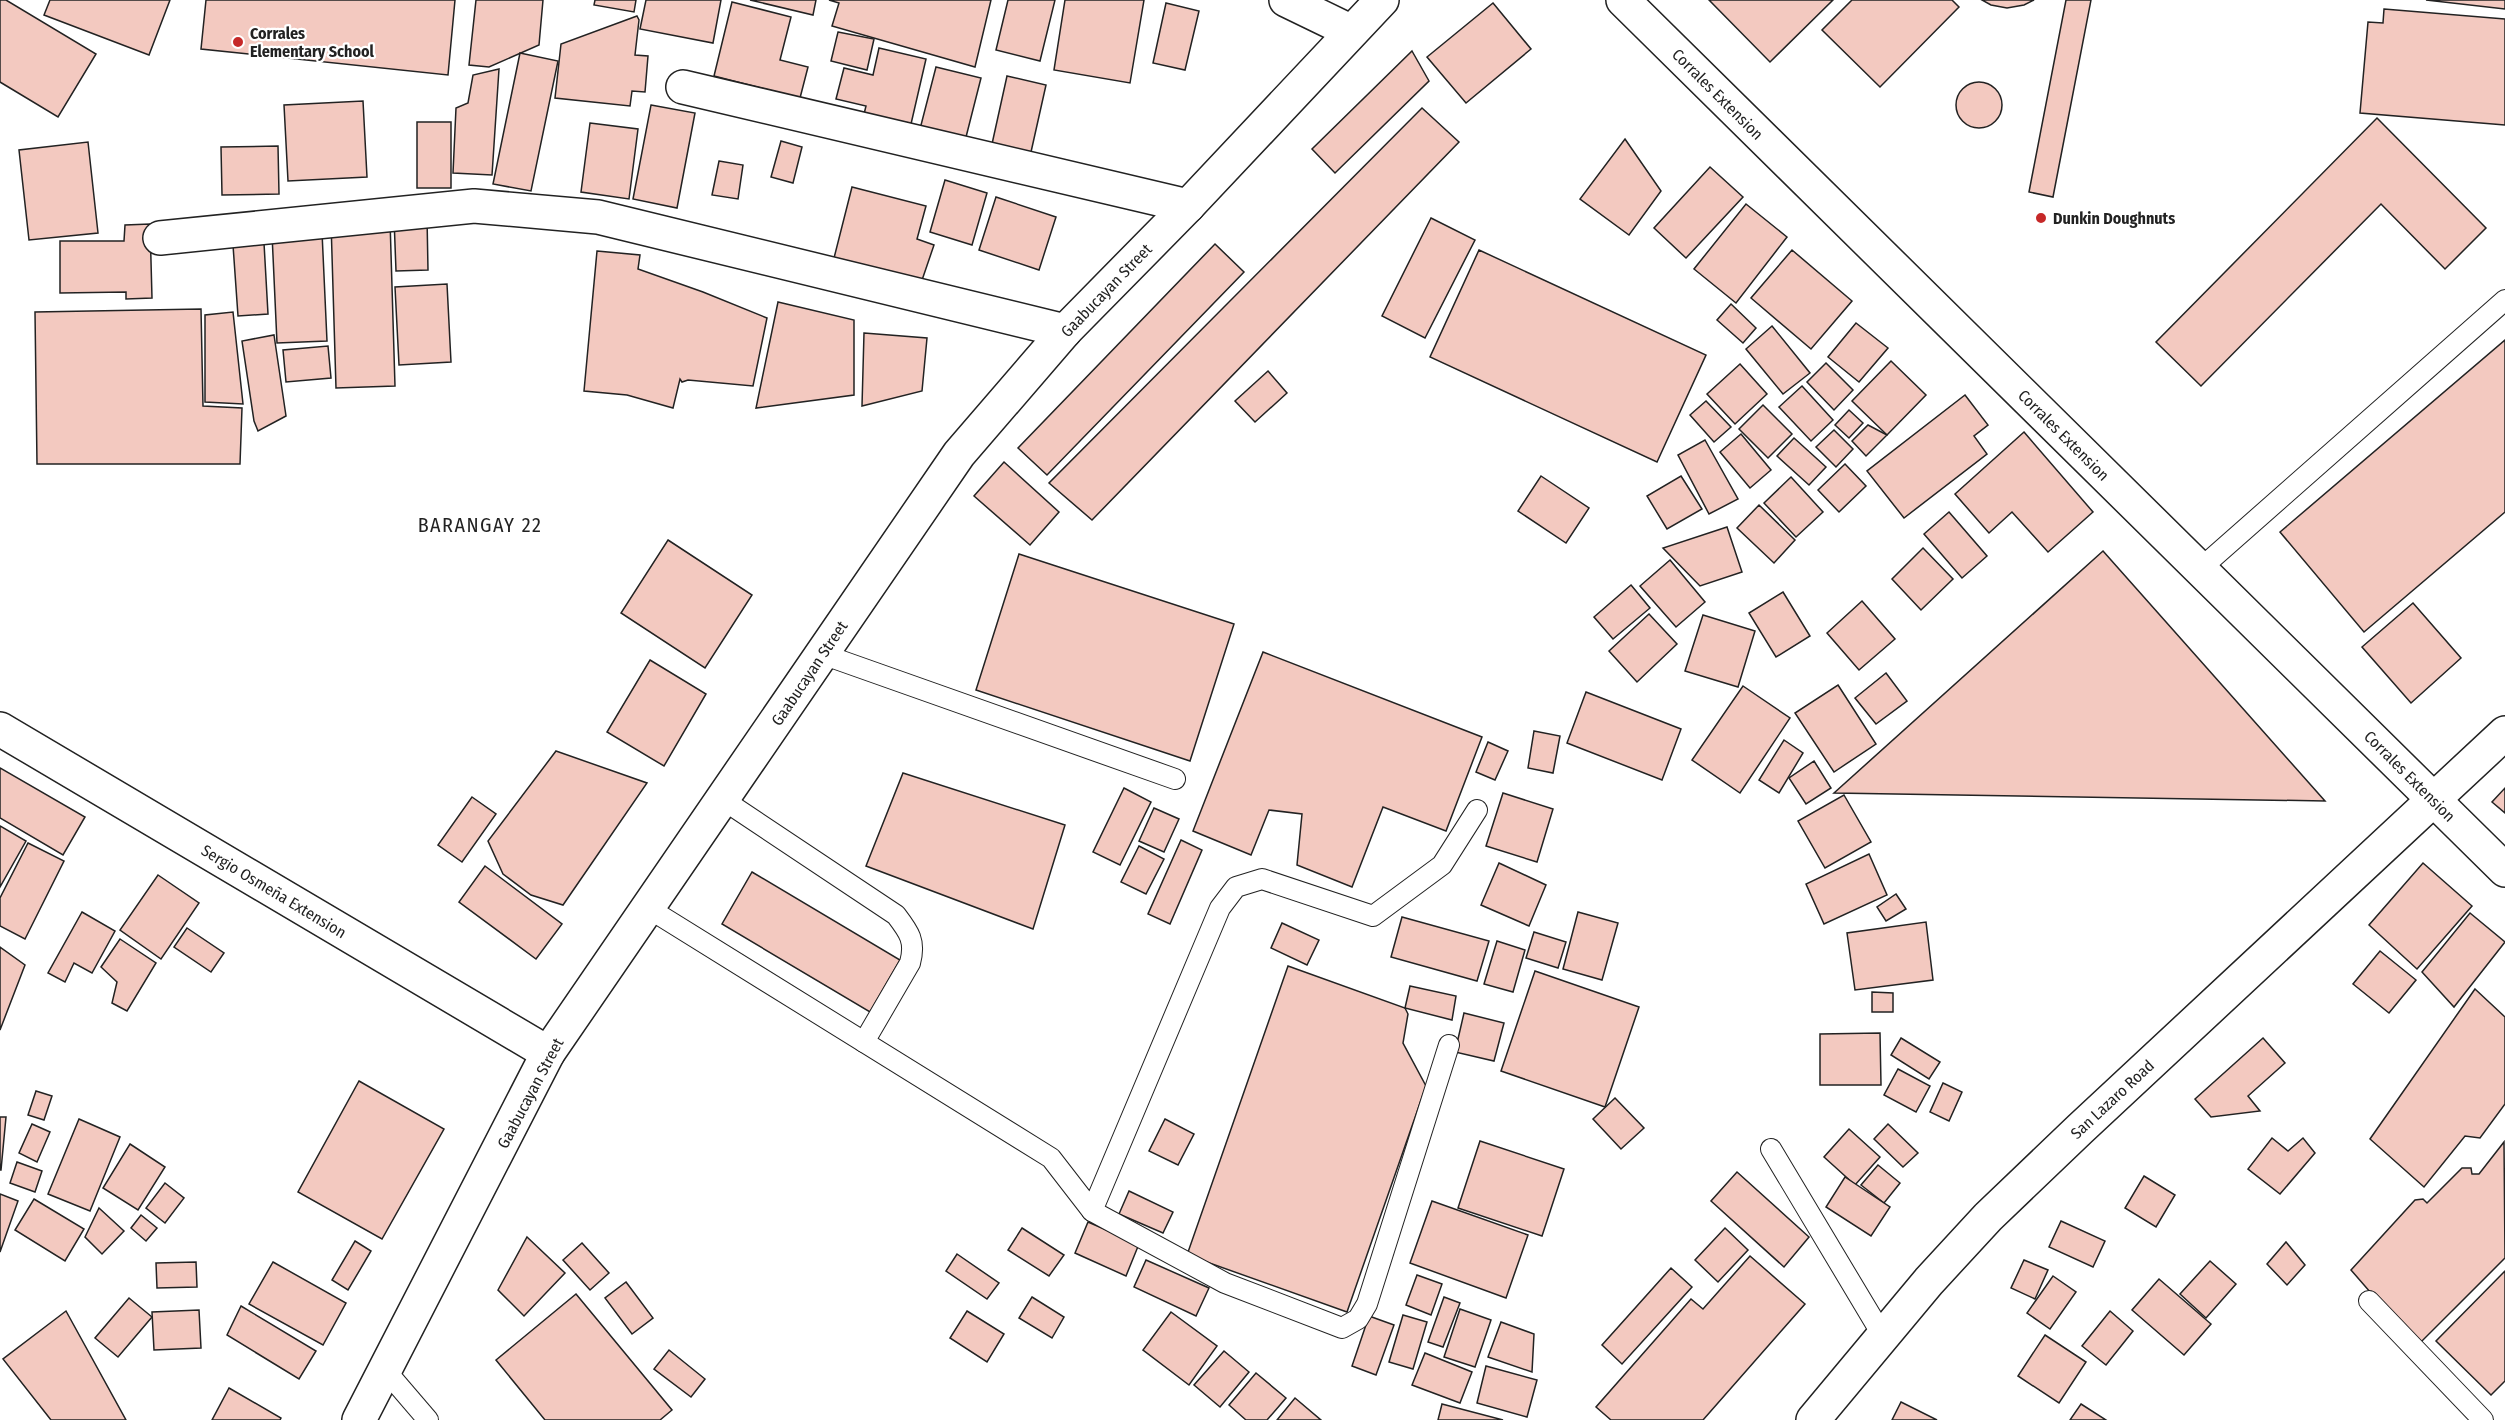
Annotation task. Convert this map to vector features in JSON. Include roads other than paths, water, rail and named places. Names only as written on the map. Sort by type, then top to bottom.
[{"type":"street","points":[[1286,0],[1352,15]]},
{"type":"street","name":"Gaabucayan Street","points":[[359,1420],[548,1053],[959,454],[1065,331],[1188,206],[1352,15],[1382,0]]},
{"type":"street","name":"Corrales Extension","points":[[1623,0],[2505,870]]},
{"type":"street","points":[[683,87],[1188,206]]},
{"type":"street","points":[[160,238],[474,206],[598,217],[1065,331]]},
{"type":"street","name":"Sergio Osmeña Extension","points":[[0,729],[548,1053]]},
{"type":"street","name":"San Lazaro Road","points":[[1813,1420],[1929,1281],[1988,1217],[2432,798],[2505,733]]},
{"type":"lane","points":[[2200,569],[2505,300]]},
{"type":"lane","points":[[822,654],[1175,779]]},
{"type":"lane","points":[[723,799],[896,915],[909,932],[914,949],[910,963],[864,1042]]},
{"type":"lane","points":[[1092,1211],[1220,909],[1236,887],[1262,879],[1373,916],[1442,865],[1477,810]]},
{"type":"lane","points":[[648,908],[1051,1158],[1092,1211],[1225,1283],[1342,1328],[1358,1319],[1367,1304],[1449,1045]]},
{"type":"lane","points":[[1771,1149],[1883,1336]]},
{"type":"lane","points":[[2369,1301],[2483,1420]]},
{"type":"lane","points":[[386,1371],[428,1420]]},
{"type":"place","name":"Corrales Elementary School","points":[[238,42]]},
{"type":"place","name":"Dunkin Doughnuts","points":[[2041,218]]},
{"type":"district","name":"BARANGAY 22","points":[[480,525]]}]
